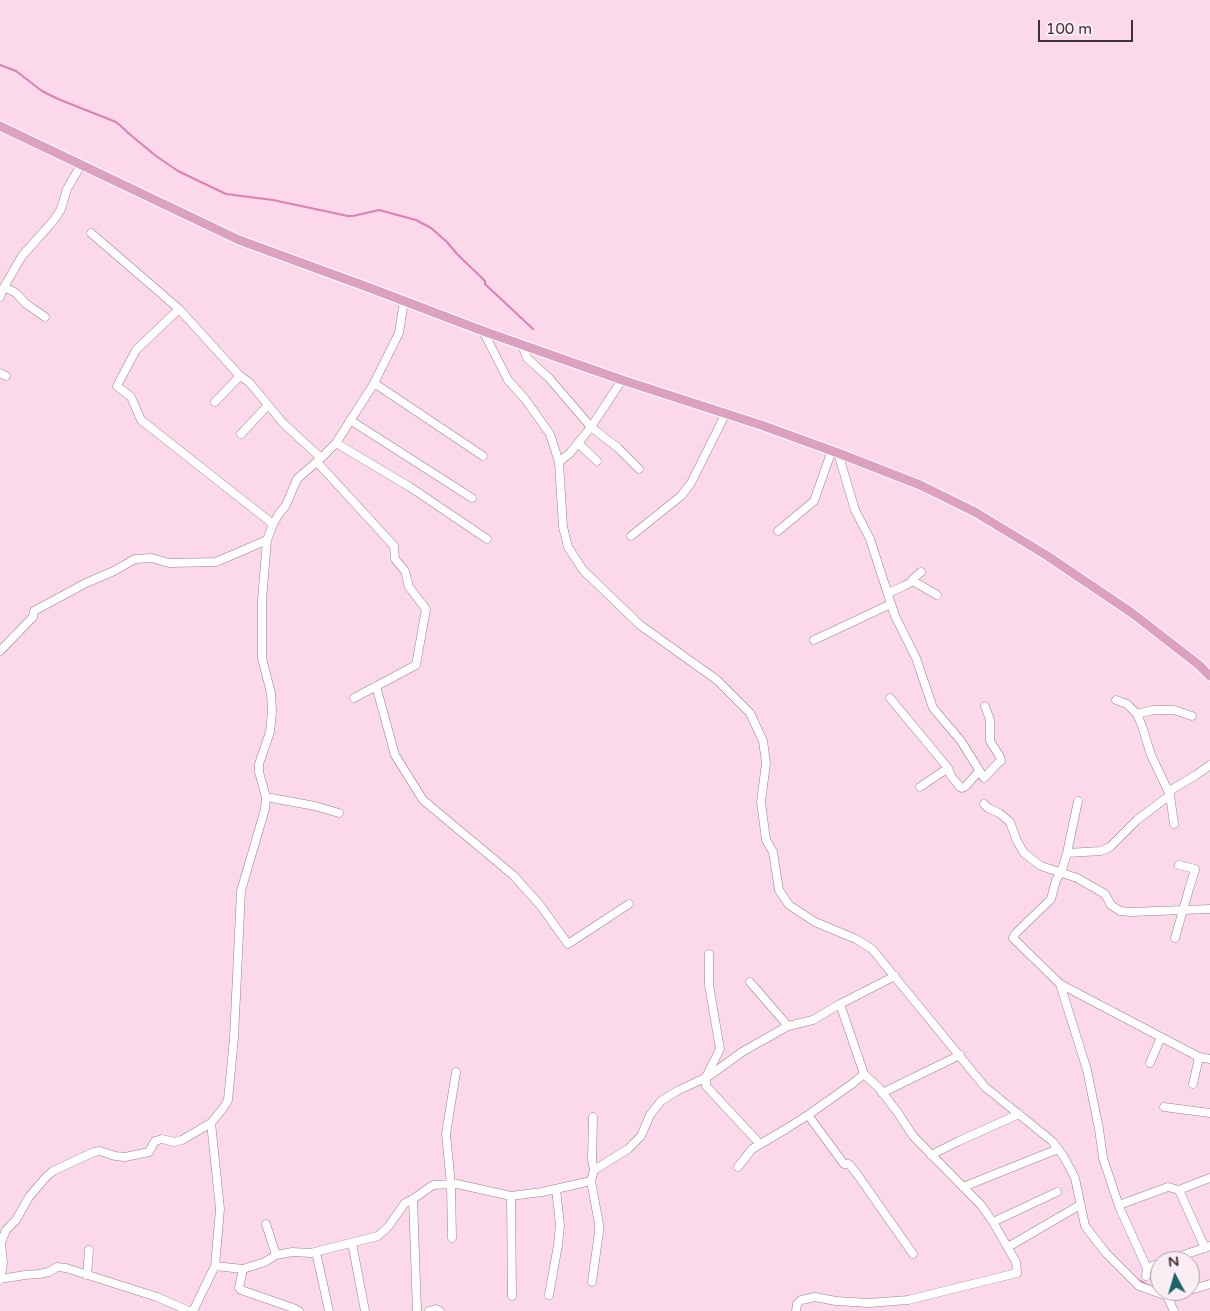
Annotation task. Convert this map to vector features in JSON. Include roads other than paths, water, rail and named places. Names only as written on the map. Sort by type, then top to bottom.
[{"type":"main road","points":[[0,126],[239,240],[483,331],[622,380],[726,413],[920,485],[975,512],[1046,555],[1132,612],[1199,665],[1210,676]]},
{"type":"street","points":[[0,297],[22,256],[58,215],[67,190],[81,164]]},
{"type":"street","points":[[91,233],[179,309],[240,376],[249,382],[394,546],[394,559],[405,572],[409,587],[426,609],[416,665],[354,698]]},
{"type":"street","points":[[4,287],[16,293],[25,303],[45,316]]},
{"type":"street","points":[[189,1311],[157,1297],[66,1268],[57,1267],[49,1272],[0,1279],[3,1264],[1,1243],[6,1230],[16,1220],[29,1197],[53,1171],[94,1152],[100,1151],[115,1156],[125,1156],[149,1152],[155,1142],[162,1139],[174,1142],[182,1140],[210,1123],[224,1108],[228,1100],[234,1038],[241,891],[265,808],[266,797],[259,764],[270,732],[272,711],[271,693],[262,658],[262,600],[267,540],[273,524],[286,505],[297,479],[336,443],[374,383],[399,333],[404,301]]},
{"type":"street","points":[[179,309],[136,350],[117,386],[131,397],[141,420],[273,524]]},
{"type":"street","points":[[483,331],[508,380],[525,399],[550,434],[559,462],[563,527],[568,548],[583,570],[640,625],[717,680],[750,713],[763,741],[766,763],[761,802],[766,840],[773,852],[778,890],[789,905],[815,922],[856,939],[872,949],[986,1087],[1052,1141],[1064,1157],[1074,1178],[1085,1226],[1106,1253],[1138,1286],[1150,1290]]},
{"type":"street","points":[[522,345],[527,358],[549,378],[591,427],[618,448],[640,469]]},
{"type":"street","points":[[215,402],[240,376]]},
{"type":"street","points":[[559,462],[570,453],[591,427],[622,380]]},
{"type":"street","points":[[374,383],[483,456]]},
{"type":"street","points":[[240,434],[268,405]]},
{"type":"street","points":[[631,536],[681,496],[692,483],[726,413]]},
{"type":"street","points":[[350,420],[472,498]]},
{"type":"street","points":[[336,443],[410,487],[487,539]]},
{"type":"street","points":[[578,443],[597,462]]},
{"type":"street","points":[[778,531],[814,501],[835,452]]},
{"type":"street","points":[[835,452],[855,510],[870,539],[895,616],[916,658],[933,708],[961,741],[984,778],[1001,761],[990,741],[990,720],[985,706]]},
{"type":"street","points":[[0,651],[32,617],[34,611],[135,559],[152,558],[169,563],[216,562],[267,540]]},
{"type":"street","points":[[888,593],[913,581],[921,572]]},
{"type":"street","points":[[913,581],[938,596]]},
{"type":"street","points":[[814,640],[892,604]]},
{"type":"street","points":[[376,686],[395,755],[423,800],[513,874],[540,905],[568,944],[629,904]]},
{"type":"street","points":[[890,698],[948,768],[951,776],[960,787],[966,786],[979,771]]},
{"type":"street","points":[[1116,700],[1127,704],[1137,714],[1151,756],[1170,795],[1174,824]]},
{"type":"street","points":[[1137,714],[1153,710],[1174,710],[1192,716]]},
{"type":"street","points":[[1067,853],[1101,851],[1110,847],[1137,820],[1170,795],[1171,790],[1210,764]]},
{"type":"street","points":[[920,787],[948,768]]},
{"type":"street","points":[[266,797],[315,806],[339,813]]},
{"type":"street","points":[[1078,800],[1067,853],[1061,873],[1056,880],[1051,899],[1013,938],[1060,984],[1198,1057],[1210,1059]]},
{"type":"street","points":[[984,804],[1010,822],[1024,853],[1041,866],[1077,878],[1105,894],[1111,905],[1120,911],[1210,909]]},
{"type":"street","points":[[1176,938],[1188,889],[1195,870],[1179,865]]},
{"type":"street","points":[[710,954],[709,985],[720,1049],[706,1077],[706,1086],[760,1144]]},
{"type":"street","points":[[594,1170],[628,1149],[641,1136],[650,1115],[661,1102],[677,1091],[706,1077],[742,1052],[788,1026],[813,1020],[895,976]]},
{"type":"street","points":[[750,982],[788,1026]]},
{"type":"street","points":[[1060,984],[1094,1095],[1102,1158],[1119,1205],[1147,1268],[1146,1276]]},
{"type":"street","points":[[796,1311],[797,1304],[801,1300],[815,1297],[836,1301],[878,1302],[908,1300],[1018,1272],[1016,1262],[1008,1247],[981,1205],[913,1136],[898,1113],[864,1074],[840,1004]]},
{"type":"street","points":[[1150,1063],[1161,1037]]},
{"type":"street","points":[[882,1093],[960,1055]]},
{"type":"street","points":[[1193,1084],[1198,1057]]},
{"type":"street","points":[[452,1238],[451,1185],[446,1134],[456,1072]]},
{"type":"street","points":[[738,1167],[752,1149],[786,1129],[864,1074]]},
{"type":"street","points":[[1164,1107],[1210,1114]]},
{"type":"street","points":[[808,1114],[844,1164],[849,1164],[857,1174],[913,1254]]},
{"type":"street","points":[[931,1155],[1019,1114]]},
{"type":"street","points":[[592,1282],[600,1232],[590,1180],[594,1170],[592,1153],[593,1117]]},
{"type":"street","points":[[193,1311],[215,1266],[220,1209],[210,1123]]},
{"type":"street","points":[[963,1187],[1058,1149]]},
{"type":"street","points":[[1119,1205],[1168,1187],[1179,1190],[1210,1178]]},
{"type":"street","points":[[215,1266],[244,1269],[265,1262],[276,1255],[292,1252],[316,1252],[378,1236],[388,1227],[404,1203],[433,1185],[457,1184],[511,1196],[556,1189],[590,1180]]},
{"type":"street","points":[[549,1295],[560,1225],[556,1189]]},
{"type":"street","points":[[1179,1190],[1207,1247]]},
{"type":"street","points":[[993,1222],[1057,1192]]},
{"type":"street","points":[[511,1196],[512,1296]]},
{"type":"street","points":[[412,1199],[417,1311]]},
{"type":"street","points":[[1008,1247],[1080,1205]]},
{"type":"street","points":[[266,1224],[276,1255]]},
{"type":"street","points":[[352,1243],[365,1311]]},
{"type":"street","points":[[88,1275],[89,1250]]},
{"type":"street","points":[[316,1252],[329,1311]]},
{"type":"street","points":[[244,1269],[239,1288],[241,1290],[300,1311]]},
{"type":"street","points":[[878,1302],[880,1311]]},
{"type":"street","points":[[429,1311],[436,1309],[440,1311]]},
{"type":"waterway","points":[[0,65],[16,71],[42,91],[58,99],[116,122],[156,156],[178,171],[226,194],[273,200],[348,216],[379,210],[416,220],[431,228],[447,242],[485,281],[485,284],[533,329]]},
{"type":"waterway","points":[[1137,1279],[1150,1286]]}]
